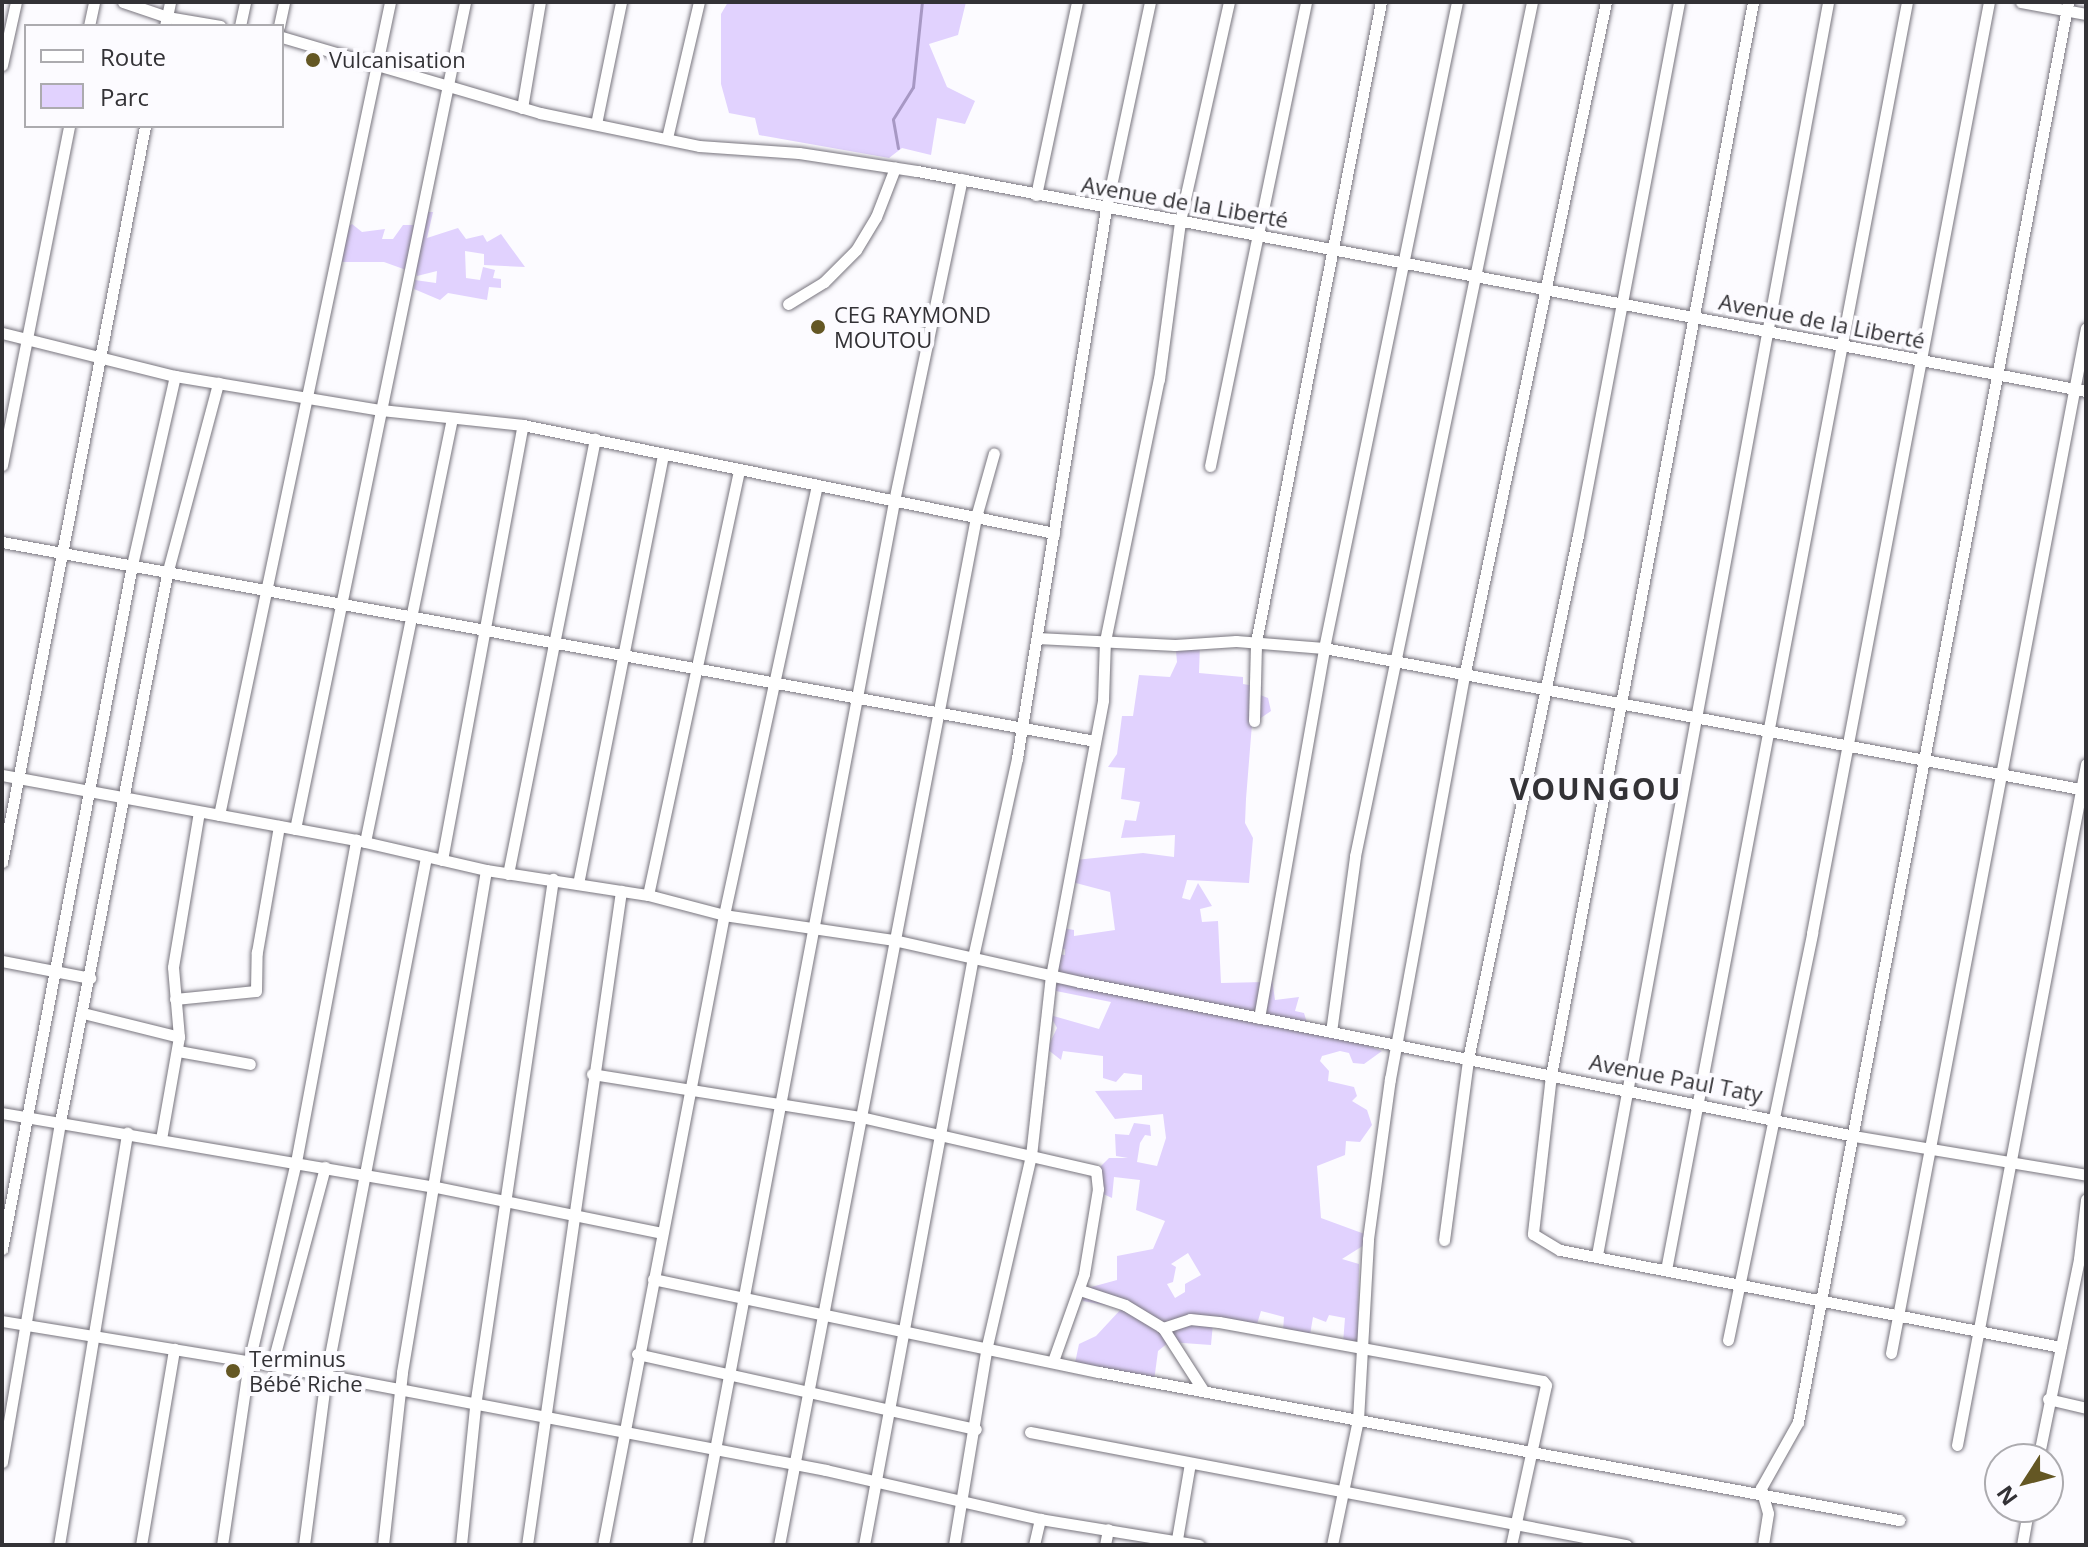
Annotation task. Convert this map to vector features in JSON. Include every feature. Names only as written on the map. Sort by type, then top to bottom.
[{"type":"street","points":[[2,65],[16,2]]},
{"type":"street","points":[[89,24],[94,2]]},
{"type":"street","points":[[123,2],[166,22],[193,24]]},
{"type":"street","points":[[166,22],[170,2]]},
{"type":"street","points":[[240,24],[245,2]]},
{"type":"street","points":[[279,24],[284,2]]},
{"type":"street","points":[[219,815],[270,589],[390,2]]},
{"type":"street","points":[[295,829],[339,604],[451,88],[465,2]]},
{"type":"street","points":[[522,108],[540,2]]},
{"type":"street","points":[[596,124],[621,2]]},
{"type":"street","points":[[667,138],[699,2]]},
{"type":"street","points":[[1036,195],[1077,2]]},
{"type":"street","points":[[864,1545],[973,957],[1022,730],[1106,209],[1150,2]]},
{"type":"street","points":[[954,1545],[976,1429],[987,1346],[1031,1156],[1051,976],[1069,904],[1095,741],[1105,641],[1159,379],[1180,221],[1229,2]]},
{"type":"street","points":[[1210,466],[1306,2]]},
{"type":"street","points":[[1254,721],[1256,642],[1381,2]]},
{"type":"street","points":[[1259,1018],[1324,648],[1457,2]]},
{"type":"street","points":[[1331,1032],[1355,856],[1532,2]]},
{"type":"street","points":[[1332,1545],[1358,1420],[1368,1239],[1464,677],[1606,2]]},
{"type":"street","points":[[1444,1240],[1468,1059],[1623,302],[1679,2]]},
{"type":"street","points":[[1753,2],[1697,317],[1551,1075],[1533,1234],[1560,1250],[2061,1347]]},
{"type":"street","points":[[1597,1255],[1765,329],[1828,2]]},
{"type":"street","points":[[1666,1270],[1907,2]]},
{"type":"street","points":[[1728,1340],[1847,745],[1989,2]]},
{"type":"street","points":[[2021,2],[2067,6],[2086,14]]},
{"type":"street","points":[[1763,1545],[1767,1527],[1761,1488],[1798,1422],[1927,760],[2067,6]]},
{"type":"street","name":"Avenue de la Liberté","points":[[284,38],[522,108],[725,151],[799,153],[962,179],[1106,209],[1404,260],[2080,390]]},
{"type":"street","points":[[2,465],[69,128]]},
{"type":"street","points":[[2,862],[97,357],[145,128]]},
{"type":"street","points":[[788,304],[824,282],[856,250],[876,217],[895,168]]},
{"type":"street","points":[[697,1545],[726,1373],[743,1301],[894,501],[962,179]]},
{"type":"street","points":[[1891,1353],[2080,390],[2086,328]]},
{"type":"street","points":[[2,333],[175,376],[452,420],[523,425],[816,488],[1054,533]]},
{"type":"street","points":[[2,1249],[132,565],[175,376]]},
{"type":"street","points":[[2,1462],[60,1122],[167,574],[218,383]]},
{"type":"street","points":[[222,1545],[249,1362],[296,1162],[360,841],[412,616],[452,420]]},
{"type":"street","points":[[442,860],[523,425]]},
{"type":"street","points":[[508,874],[595,439]]},
{"type":"street","points":[[779,1545],[894,940],[941,714],[976,517],[994,453]]},
{"type":"street","points":[[578,884],[663,454]]},
{"type":"street","points":[[648,895],[739,472]]},
{"type":"street","points":[[603,1545],[621,1432],[693,1089],[724,915],[816,488]]},
{"type":"street","points":[[2,542],[1095,741]]},
{"type":"street","points":[[1037,638],[1175,645],[1256,642],[1324,648],[1464,677],[2084,789]]},
{"type":"street","points":[[1957,1445],[2084,789],[2086,764]]},
{"type":"street","name":"Avenue Paul Taty","points":[[2,775],[360,841],[486,870],[648,895],[724,915],[894,940],[1051,976],[1696,1101],[1854,1136],[2086,1175]]},
{"type":"street","points":[[161,1139],[179,1037],[173,967],[199,812]]},
{"type":"street","points":[[175,999],[256,991],[257,952],[279,826]]},
{"type":"street","points":[[304,1545],[326,1376],[426,857]]},
{"type":"street","points":[[383,1545],[401,1392],[431,1186],[486,870]]},
{"type":"street","points":[[461,1545],[475,1406],[553,879]]},
{"type":"street","points":[[527,1545],[592,1074],[621,891]]},
{"type":"street","points":[[2,961],[90,978]]},
{"type":"street","points":[[83,1013],[179,1037]]},
{"type":"street","points":[[178,1051],[250,1064]]},
{"type":"street","points":[[592,1074],[861,1117],[1091,1168],[1099,1175],[1080,1290],[1053,1361]]},
{"type":"street","points":[[2,1113],[431,1186],[662,1233]]},
{"type":"street","points":[[59,1545],[97,1335],[127,1133]]},
{"type":"street","points":[[272,1365],[325,1167]]},
{"type":"street","points":[[2041,1443],[2048,1399],[2083,1260],[2086,1199]]},
{"type":"street","points":[[653,1279],[743,1301],[823,1314],[1358,1420],[1899,1520]]},
{"type":"street","points":[[1080,1290],[1125,1305],[1163,1328],[1203,1390]]},
{"type":"street","points":[[1163,1328],[1190,1319],[1543,1381],[1546,1385],[1511,1545]]},
{"type":"street","points":[[2,1321],[272,1365],[401,1392],[793,1464],[1040,1519],[1199,1545]]},
{"type":"street","points":[[141,1545],[174,1349]]},
{"type":"street","points":[[637,1354],[807,1389],[976,1429]]},
{"type":"street","points":[[2048,1399],[2086,1408]]},
{"type":"street","points":[[1030,1432],[1626,1545]]},
{"type":"street","points":[[1176,1543],[1190,1463]]},
{"type":"street","points":[[1034,1545],[1040,1519]]},
{"type":"street","points":[[2022,1545],[2026,1523]]},
{"type":"street","points":[[1105,1545],[1108,1529]]},
{"type":"green space","points":[[728,2],[966,2],[958,35],[929,44],[947,87],[975,101],[965,124],[937,118],[931,155],[902,148],[889,158],[759,135],[755,118],[729,113],[721,84],[721,14]]},
{"type":"green space","points":[[418,212],[433,212],[427,238],[458,228],[466,239],[483,235],[487,242],[501,234],[525,267],[484,265],[484,254],[465,251],[466,278],[480,280],[483,267],[495,270],[493,278],[501,279],[501,288],[489,287],[487,300],[448,293],[440,300],[414,289],[415,280],[436,283],[437,271],[417,276],[415,267],[409,271],[384,262],[342,262],[345,229],[352,224],[362,232],[385,229],[382,239],[393,239],[403,225],[415,225]]},
{"type":"green space","points":[[1175,640],[1200,644],[1199,673],[1243,677],[1243,684],[1262,687],[1260,695],[1268,698],[1271,711],[1252,724],[1245,823],[1253,838],[1249,883],[1187,880],[1182,898],[1190,900],[1198,883],[1212,906],[1200,909],[1202,922],[1218,921],[1221,983],[1265,982],[1269,957],[1275,1000],[1299,997],[1295,1011],[1304,1013],[1307,1023],[1382,1051],[1364,1064],[1353,1063],[1349,1053],[1340,1051],[1322,1056],[1320,1061],[1329,1071],[1328,1081],[1354,1087],[1357,1096],[1352,1101],[1367,1110],[1372,1125],[1360,1142],[1346,1141],[1345,1155],[1317,1166],[1321,1218],[1370,1236],[1369,1242],[1342,1259],[1359,1264],[1358,1344],[1343,1343],[1345,1318],[1329,1315],[1326,1322],[1313,1317],[1310,1335],[1283,1331],[1284,1317],[1261,1311],[1257,1324],[1213,1323],[1211,1345],[1169,1342],[1158,1351],[1154,1381],[1075,1363],[1079,1344],[1096,1336],[1122,1308],[1083,1301],[1084,1289],[1117,1280],[1117,1256],[1153,1249],[1165,1221],[1136,1210],[1140,1180],[1114,1177],[1112,1198],[1099,1192],[1100,1167],[1109,1158],[1128,1158],[1116,1156],[1115,1134],[1129,1135],[1134,1123],[1150,1125],[1151,1136],[1145,1135],[1140,1143],[1137,1162],[1157,1166],[1166,1138],[1163,1114],[1115,1119],[1095,1091],[1142,1090],[1142,1075],[1124,1073],[1116,1082],[1103,1078],[1103,1056],[1063,1051],[1061,1060],[1047,1049],[1057,1028],[1050,1015],[1099,1029],[1111,1002],[1051,990],[1052,979],[1065,974],[1054,969],[1057,954],[1065,955],[1065,949],[1058,950],[1063,928],[1074,930],[1074,936],[1115,930],[1110,892],[1072,882],[1075,860],[1143,853],[1174,857],[1175,835],[1121,838],[1125,820],[1136,821],[1140,802],[1121,799],[1125,768],[1108,767],[1117,754],[1122,716],[1133,716],[1139,675],[1170,677],[1177,662]],"holes":[[[1188,1253],[1201,1275],[1185,1284],[1185,1292],[1175,1298],[1167,1284],[1173,1282],[1176,1267],[1171,1264]]]},
{"type":"waterway","points":[[898,148],[893,119],[913,87],[922,2]]},
{"type":"place","name":"Vulcanisation","points":[[313,60]]},
{"type":"place","name":"CEG RAYMOND MOUTOU","points":[[818,327]]},
{"type":"place","name":"Terminus Bébé Riche","points":[[233,1371]]},
{"type":"district","name":"VOUNGOU","points":[[1596,789]]}]
